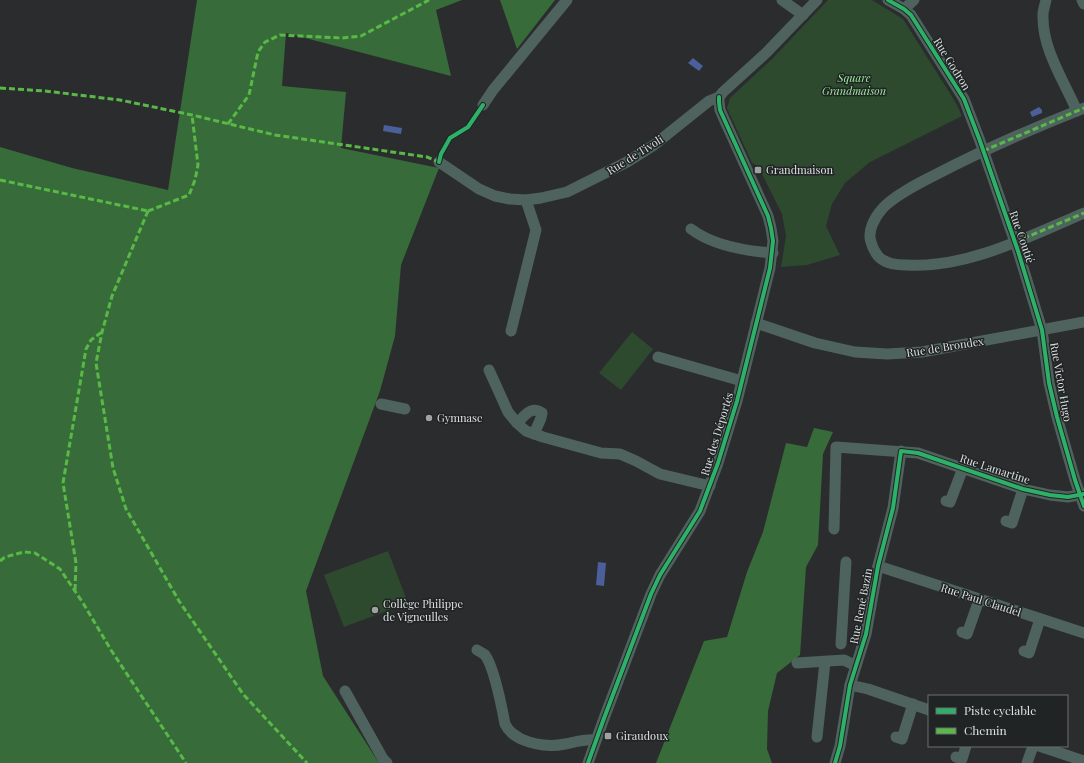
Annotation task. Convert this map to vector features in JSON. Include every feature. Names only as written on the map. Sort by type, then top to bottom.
[{"type":"street","points":[[483,105],[492,90],[567,0]]},
{"type":"street","points":[[782,0],[803,15]]},
{"type":"street","name":"Rue de Tivoli","points":[[439,162],[494,196],[526,200],[567,192],[627,162],[654,145],[709,101],[719,98],[723,92],[766,53],[817,0]]},
{"type":"street","name":"Rue Godron","points":[[888,0],[904,9],[911,15],[964,99],[983,151]]},
{"type":"street","points":[[904,9],[914,0]]},
{"type":"street","points":[[1046,0],[1043,20],[1048,48],[1081,109],[983,151],[916,185],[887,203],[874,220],[870,232],[870,240],[878,256],[886,261],[898,265],[916,266],[959,261],[1015,242],[1084,213]]},
{"type":"street","points":[[1082,0],[1084,4]]},
{"type":"street","name":"Rue des Déportés","points":[[588,763],[660,575],[700,512],[710,486],[728,434],[772,253],[772,228],[768,216],[720,110],[718,102],[719,98]]},
{"type":"street","name":"Rue Coutié","points":[[983,151],[1015,242],[1042,330]]},
{"type":"street","points":[[511,331],[536,230],[526,200]]},
{"type":"street","points":[[691,229],[700,236],[709,240],[753,252],[772,253]]},
{"type":"street","name":"Rue de Brondex","points":[[756,323],[815,343],[855,352],[887,354],[922,352],[1084,322]]},
{"type":"street","name":"Rue Victor Hugo","points":[[1042,330],[1049,383],[1057,417],[1082,495],[1084,506]]},
{"type":"street","points":[[658,357],[742,381]]},
{"type":"street","name":"Rue des Déportés","points":[[489,370],[508,412],[526,431],[602,453],[620,454],[660,474],[710,486]]},
{"type":"street","points":[[381,404],[405,409]]},
{"type":"street","points":[[517,423],[532,409],[537,409],[542,413],[534,434]]},
{"type":"street","name":"Rue Lamartine","points":[[834,529],[836,447],[918,453],[1023,489],[1068,497],[1082,495]]},
{"type":"street","name":"Rue René Bazin","points":[[834,763],[840,746],[850,685],[866,634],[878,566],[893,508],[901,451]]},
{"type":"street","points":[[946,501],[950,502],[963,468]]},
{"type":"street","points":[[1006,521],[1012,523],[1023,489]]},
{"type":"street","points":[[841,644],[846,562]]},
{"type":"street","name":"Rue Paul Claudel","points":[[878,566],[978,600],[1084,633]]},
{"type":"street","points":[[962,632],[967,634],[978,600]]},
{"type":"street","points":[[1024,651],[1029,653],[1040,619]]},
{"type":"street","points":[[477,650],[486,656],[495,681],[508,730],[513,735],[532,742],[551,746],[582,740],[596,740]]},
{"type":"street","points":[[797,663],[844,660],[856,666]]},
{"type":"street","points":[[817,737],[825,662]]},
{"type":"street","points":[[850,685],[868,689],[928,710]]},
{"type":"street","points":[[345,691],[386,763]]},
{"type":"street","points":[[896,737],[902,739],[913,704]]},
{"type":"street","points":[[956,757],[962,759],[966,747]]},
{"type":"street","points":[[1027,763],[1033,747]]},
{"type":"street","points":[[1042,747],[1084,760]]},
{"type":"green space","points":[[197,0],[462,0],[436,10],[451,76],[286,33],[282,86],[346,92],[341,148],[439,168],[401,265],[395,336],[380,391],[306,591],[323,676],[379,763],[0,763],[0,147],[72,168],[168,190]]},
{"type":"green space","points":[[500,0],[555,0],[517,49]]},
{"type":"green space","name":"Square Grandmaison","points":[[828,0],[872,0],[903,19],[956,103],[962,116],[870,162],[845,183],[832,204],[826,226],[840,255],[807,265],[781,267],[786,236],[782,214],[758,166],[752,163],[727,108],[730,98],[773,58]]},
{"type":"green space","points":[[632,332],[653,349],[621,390],[599,373]]},
{"type":"green space","points":[[814,428],[833,432],[823,454],[818,545],[806,567],[800,655],[777,673],[768,711],[767,749],[772,763],[656,763],[704,641],[727,637],[747,572],[763,532],[786,443],[807,447]]},
{"type":"green space","points":[[388,551],[408,603],[344,627],[324,575]]},
{"type":"water","points":[[693,58],[703,66],[699,71],[688,63]]},
{"type":"water","points":[[1039,107],[1042,110],[1042,113],[1032,117],[1030,112]]},
{"type":"water","points":[[384,125],[402,128],[401,134],[383,131]]},
{"type":"water","points":[[598,562],[606,563],[604,586],[596,585]]},
{"type":"marked path","points":[[228,124],[249,95],[258,52],[265,42],[280,35],[342,38],[361,36],[429,0]]},
{"type":"marked path","points":[[0,88],[45,91],[120,100],[192,115],[275,135],[427,157],[439,162],[439,160]]},
{"type":"marked path","points":[[983,151],[1084,108]]},
{"type":"marked path","points":[[148,211],[189,195],[195,180],[198,165],[192,115]]},
{"type":"marked path","points":[[0,180],[148,211]]},
{"type":"marked path","points":[[148,211],[112,296],[102,332],[96,363],[113,468],[126,509],[179,601],[243,694],[307,763]]},
{"type":"marked path","points":[[1015,242],[1084,213]]},
{"type":"marked path","points":[[75,590],[76,563],[63,483],[86,349],[91,340],[102,332]]},
{"type":"marked path","points":[[0,561],[5,557],[24,552],[35,553],[60,569],[83,603],[111,650],[186,763]]},
{"type":"cycle path","points":[[888,0],[904,9],[911,15],[964,99],[1018,251],[1042,330],[1049,383],[1057,417],[1084,506]]},
{"type":"cycle path","points":[[588,763],[651,594],[660,575],[700,511],[718,463],[737,401],[770,268],[773,241],[768,216],[720,110],[719,97]]},
{"type":"cycle path","points":[[439,162],[441,154],[450,138],[468,127],[483,105]]},
{"type":"cycle path","points":[[835,763],[840,746],[850,685],[866,634],[878,566],[893,508],[901,451],[918,453],[1023,489],[1068,497],[1084,494]]},
{"type":"place","name":"Grandmaison","points":[[758,170]]},
{"type":"place","name":"Gymnase","points":[[429,418]]},
{"type":"place","name":"Collège Philippe de Vigneulles","points":[[375,610]]},
{"type":"place","name":"Giraudoux","points":[[608,736]]}]
